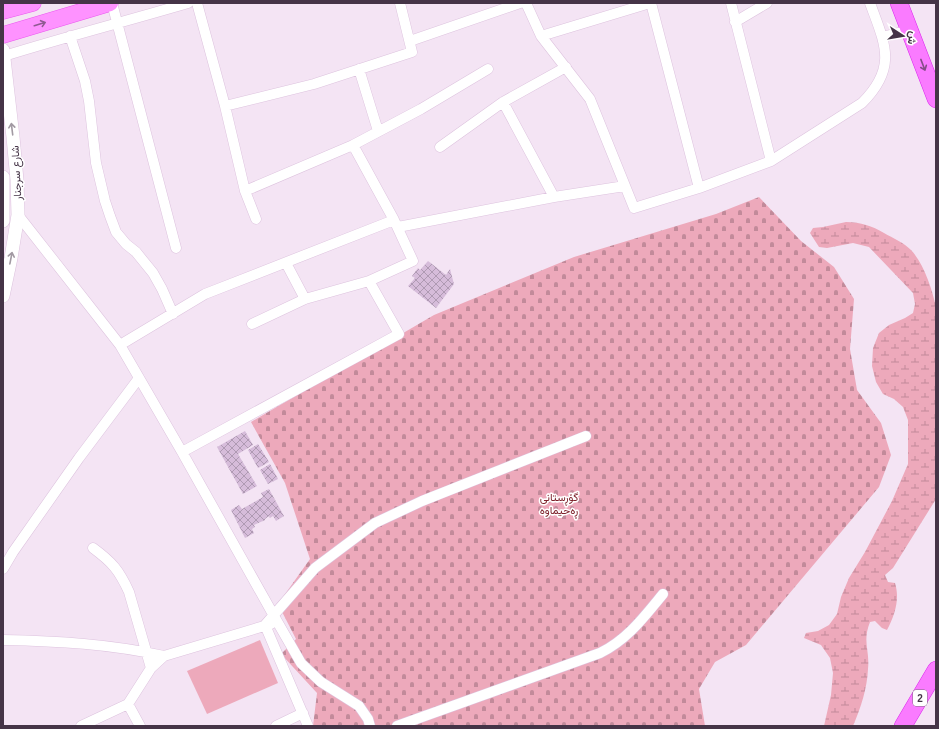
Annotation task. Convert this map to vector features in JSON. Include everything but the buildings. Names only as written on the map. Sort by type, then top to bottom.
[{"type":"highway","points":[[899,3],[936,99]]},
{"type":"highway","name":"2","points":[[903,726],[936,670]]},
{"type":"main road","points":[[3,12],[33,3]]},
{"type":"main road","points":[[3,35],[111,3]]},
{"type":"street","points":[[111,3],[118,24],[176,248]]},
{"type":"street","points":[[4,53],[118,24],[188,3]]},
{"type":"street","points":[[197,3],[225,106],[245,190],[256,219]]},
{"type":"street","points":[[225,106],[314,84],[412,52],[400,3]]},
{"type":"street","points":[[410,41],[520,3]]},
{"type":"street","points":[[526,3],[541,36],[590,99],[634,208],[699,188],[771,161],[862,103],[873,92],[878,84],[886,60],[882,37],[870,3]]},
{"type":"street","points":[[541,36],[650,3],[699,188]]},
{"type":"street","points":[[731,3],[771,161]]},
{"type":"street","points":[[735,22],[767,3]]},
{"type":"street","points":[[882,37],[910,30]]},
{"type":"street","points":[[70,36],[85,81],[89,101],[96,163],[110,216],[116,232],[126,244],[141,257],[153,273],[173,314]]},
{"type":"street","name":"شارع سرجنار","points":[[3,296],[18,215],[17,180],[4,53]]},
{"type":"street","points":[[440,147],[503,102],[566,67]]},
{"type":"street","points":[[359,69],[378,131]]},
{"type":"street","points":[[245,190],[353,145],[421,109],[488,69]]},
{"type":"street","points":[[503,102],[554,197]]},
{"type":"street","points":[[252,324],[305,299],[369,281],[413,261],[396,224],[353,145]]},
{"type":"street","name":"شارع سرجنار","points":[[3,177],[3,221]]},
{"type":"street","points":[[120,345],[205,294],[286,263],[396,224],[625,186]]},
{"type":"street","points":[[18,215],[120,345],[301,663],[322,682],[359,706],[368,719],[370,726]]},
{"type":"street","points":[[286,263],[305,299]]},
{"type":"street","points":[[182,452],[399,334],[369,281]]},
{"type":"street","points":[[3,569],[13,552],[79,458],[139,378]]},
{"type":"street","points":[[81,726],[128,704],[151,668],[164,656],[265,625],[275,619],[315,568],[375,523],[422,501],[586,436]]},
{"type":"street","points":[[93,548],[106,557],[119,572],[129,592],[151,668]]},
{"type":"street","points":[[397,726],[600,653],[612,647],[625,637],[640,622],[663,594]]},
{"type":"street","points":[[265,625],[308,726]]},
{"type":"street","points":[[3,640],[48,641],[102,645],[164,656]]},
{"type":"street","points":[[128,704],[140,726]]},
{"type":"street","points":[[276,726],[303,713]]},
{"type":"green space","name":"گۆڕستانی ڕەحیماوە","points":[[759,197],[801,241],[834,267],[854,299],[850,349],[857,390],[881,423],[891,455],[879,487],[746,645],[715,662],[699,689],[705,726],[313,726],[317,693],[281,654],[296,639],[278,604],[310,559],[285,483],[251,422],[434,315],[574,257],[716,214]]},
{"type":"green space","points":[[846,222],[871,226],[905,245],[920,262],[930,285],[936,307],[936,499],[893,568],[885,575],[888,582],[895,583],[897,595],[896,607],[887,630],[882,628],[875,621],[870,622],[866,641],[868,662],[865,691],[853,726],[824,726],[831,695],[833,673],[830,658],[821,645],[804,638],[806,633],[818,631],[829,625],[837,614],[841,597],[849,578],[865,552],[892,501],[908,464],[908,420],[903,407],[894,399],[883,394],[876,382],[872,366],[873,348],[879,333],[889,325],[913,313],[915,304],[913,293],[869,247],[853,243],[827,248],[819,247],[810,233],[813,228]]},
{"type":"green space","points":[[260,640],[278,683],[207,714],[187,671]]}]
